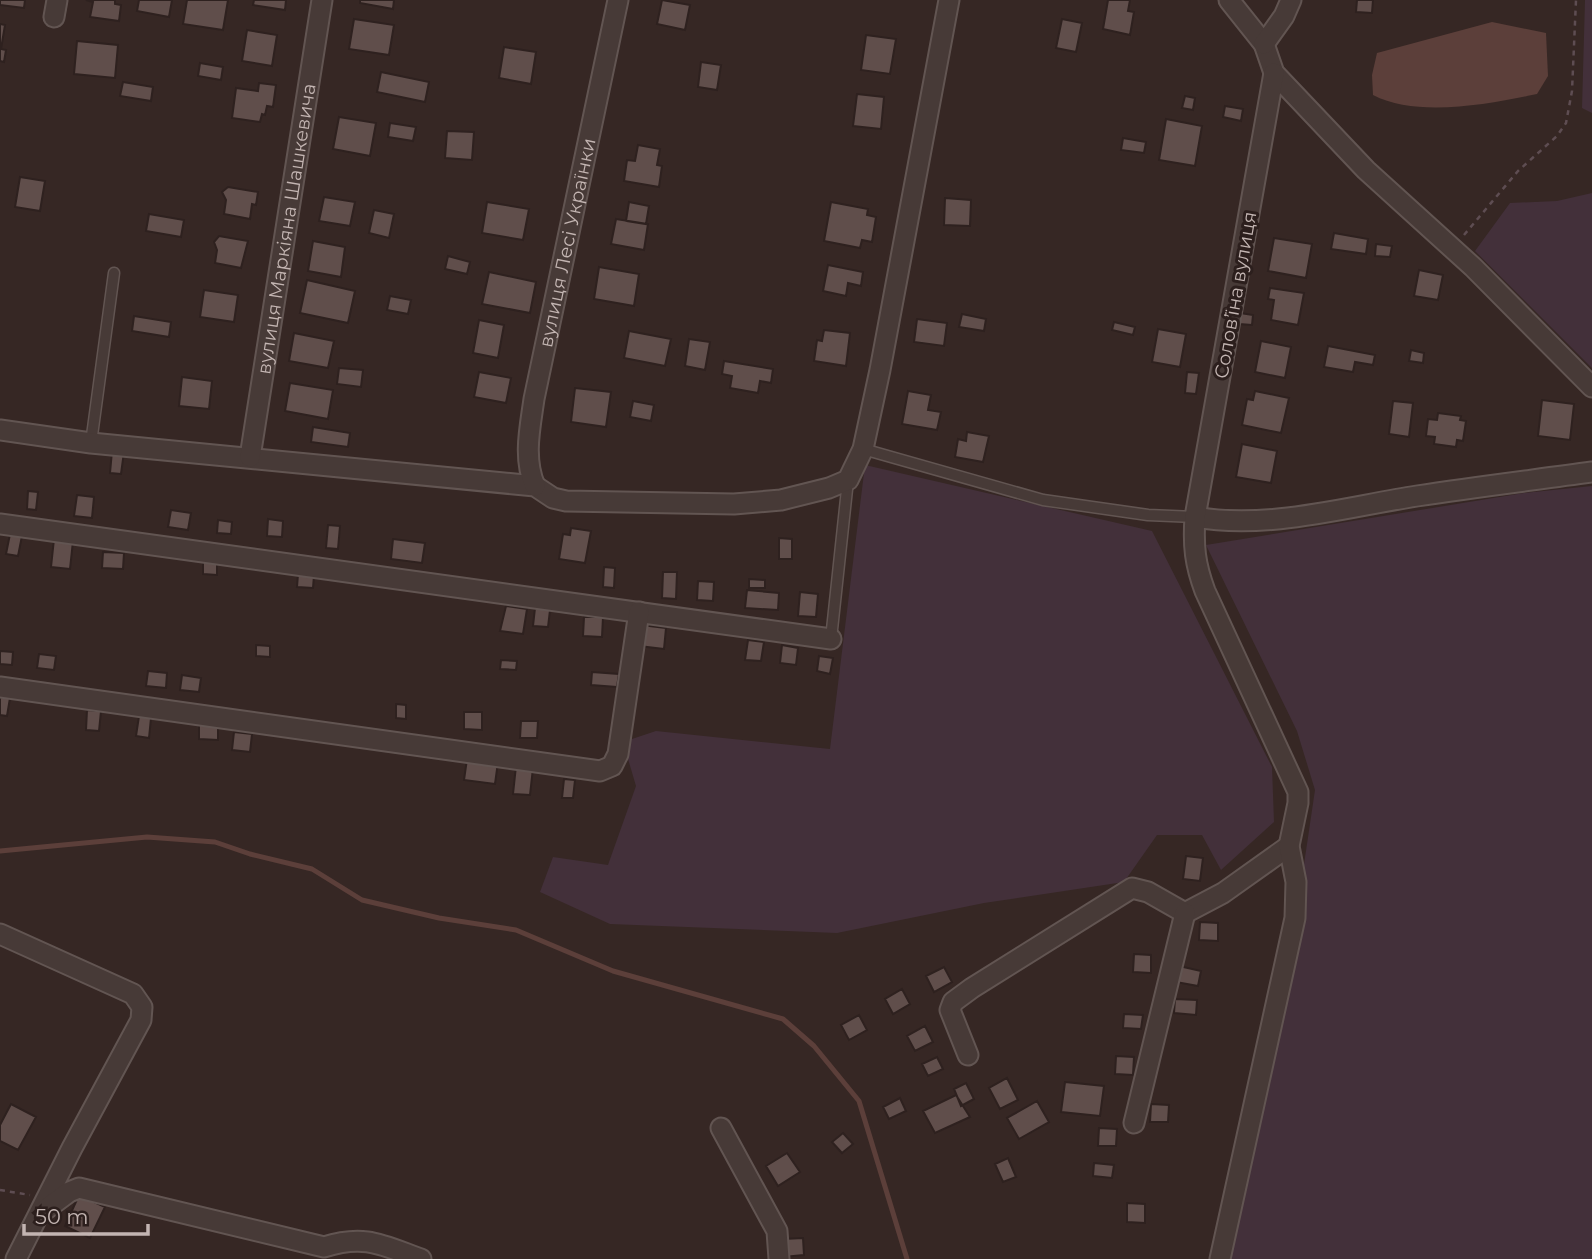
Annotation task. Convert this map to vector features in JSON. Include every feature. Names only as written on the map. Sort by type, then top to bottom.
[{"type":"street","name":"вулиця Маркіяна Шашкевича","points":[[250,457],[322,0]]},
{"type":"street","name":"вулиця Лесі Українки","points":[[535,486],[529,472],[528,447],[534,399],[618,0]]},
{"type":"street","points":[[0,430],[91,443],[535,486],[554,498],[566,501],[734,504],[781,500],[829,488],[848,480],[863,449],[883,357],[949,0]]},
{"type":"street","points":[[1228,0],[1264,44],[1274,73],[1366,170],[1453,248],[1592,387]]},
{"type":"street","points":[[1264,44],[1284,16],[1291,0]]},
{"type":"street","name":"Соловʼїна вулиця","points":[[1274,73],[1195,517],[1193,548],[1205,591],[1298,792],[1289,846]]},
{"type":"street","points":[[1195,517],[1217,521],[1243,521],[1341,510],[1416,496],[1592,472]]},
{"type":"street","points":[[0,524],[831,639]]},
{"type":"street","points":[[0,687],[600,771],[612,766],[618,754],[639,612]]},
{"type":"street","points":[[1134,1123],[1185,913],[1223,893],[1289,846],[1296,882],[1294,918],[1220,1259]]},
{"type":"street","points":[[968,1055],[950,1010],[953,1002],[972,988],[1132,888],[1148,892],[1185,913]]},
{"type":"street","points":[[0,934],[133,994],[142,1007],[141,1020],[16,1259]]},
{"type":"street","points":[[721,1128],[777,1231],[779,1259]]},
{"type":"street","points":[[44,1205],[79,1188],[321,1253],[341,1242],[360,1240],[421,1259]]},
{"type":"lane","points":[[91,443],[114,273]]},
{"type":"lane","points":[[863,449],[1043,500],[1149,515],[1195,517]]},
{"type":"lane","points":[[831,639],[848,480]]},
{"type":"path","points":[[1453,248],[1518,171],[1557,136],[1566,123],[1572,91],[1576,0]]},
{"type":"path","points":[[0,1190],[44,1205]]},
{"type":"shaded area","points":[[1585,0],[1592,0],[1592,113],[1582,108]]},
{"type":"shaded area","points":[[1492,22],[1546,33],[1548,76],[1537,94],[1454,107],[1411,106],[1373,95],[1372,75],[1377,53]]},
{"type":"shaded area","points":[[1592,193],[1592,368],[1475,251],[1510,203],[1557,201]]},
{"type":"shaded area","points":[[865,465],[1152,531],[1272,767],[1274,822],[1221,870],[1202,835],[1157,835],[1124,882],[984,903],[837,933],[610,924],[540,892],[553,857],[608,865],[636,786],[623,742],[656,731],[830,749]]},
{"type":"shaded area","points":[[1592,486],[1592,1259],[1224,1259],[1294,932],[1315,790],[1297,731],[1206,545],[1524,493]]},
{"type":"building","points":[[0,0],[25,0],[24,8],[0,5]]},
{"type":"building","points":[[86,0],[115,0],[115,4],[121,5],[119,21],[90,17],[93,2]]},
{"type":"building","points":[[139,0],[172,0],[169,17],[137,11]]},
{"type":"building","points":[[187,0],[228,0],[223,30],[183,24]]},
{"type":"building","points":[[254,0],[286,0],[285,10],[253,5]]},
{"type":"building","points":[[360,0],[394,0],[393,9],[360,3]]},
{"type":"building","points":[[662,0],[690,5],[685,30],[657,24]]},
{"type":"building","points":[[1108,0],[1130,0],[1128,11],[1134,12],[1130,35],[1103,29]]},
{"type":"building","points":[[1357,0],[1373,0],[1372,13],[1356,12]]},
{"type":"building","points":[[354,19],[394,25],[389,55],[349,49]]},
{"type":"building","points":[[1062,19],[1082,23],[1076,52],[1056,48]]},
{"type":"building","points":[[0,24],[5,25],[1,49],[6,50],[4,62],[0,61]]},
{"type":"building","points":[[247,30],[277,35],[272,66],[242,61]]},
{"type":"building","points":[[866,35],[896,39],[890,74],[861,70]]},
{"type":"building","points":[[77,41],[118,45],[115,78],[74,74]]},
{"type":"building","points":[[504,47],[536,52],[531,84],[499,78]]},
{"type":"building","points":[[701,62],[721,65],[717,90],[698,87]]},
{"type":"building","points":[[200,63],[223,67],[221,80],[198,76]]},
{"type":"building","points":[[381,72],[429,82],[425,102],[377,92]]},
{"type":"building","points":[[123,82],[153,87],[151,101],[120,96]]},
{"type":"building","points":[[259,83],[276,85],[273,107],[267,106],[260,122],[232,118],[236,88],[258,91]]},
{"type":"building","points":[[857,94],[884,97],[881,129],[853,126]]},
{"type":"building","points":[[1185,96],[1195,98],[1193,110],[1182,108]]},
{"type":"building","points":[[1225,106],[1243,109],[1241,121],[1223,117]]},
{"type":"building","points":[[339,117],[376,123],[370,156],[333,149]]},
{"type":"building","points":[[1166,119],[1202,126],[1195,166],[1159,160]]},
{"type":"building","points":[[390,123],[416,127],[413,141],[388,137]]},
{"type":"building","points":[[447,131],[474,132],[472,160],[445,158]]},
{"type":"building","points":[[1123,138],[1146,142],[1144,153],[1121,150]]},
{"type":"building","points":[[638,145],[660,149],[657,165],[662,166],[659,187],[624,181],[627,160],[635,161]]},
{"type":"building","points":[[20,177],[45,181],[40,211],[15,207]]},
{"type":"building","points":[[228,187],[258,192],[256,205],[252,204],[250,219],[224,214],[226,200],[222,192]]},
{"type":"building","points":[[324,197],[355,202],[350,226],[319,221]]},
{"type":"building","points":[[945,198],[971,200],[970,226],[944,225]]},
{"type":"building","points":[[487,202],[529,209],[523,240],[482,233]]},
{"type":"building","points":[[629,202],[649,206],[646,224],[626,221]]},
{"type":"building","points":[[831,202],[868,209],[867,215],[876,217],[872,242],[862,240],[860,248],[824,241]]},
{"type":"building","points":[[374,210],[394,214],[389,238],[369,233]]},
{"type":"building","points":[[149,214],[184,220],[181,237],[146,231]]},
{"type":"building","points":[[616,219],[648,224],[644,250],[611,244]]},
{"type":"building","points":[[1334,233],[1368,239],[1366,254],[1331,249]]},
{"type":"building","points":[[219,236],[248,241],[241,268],[215,263],[217,250],[214,242]]},
{"type":"building","points":[[1274,238],[1312,244],[1306,278],[1268,271]]},
{"type":"building","points":[[313,241],[345,247],[341,277],[308,271]]},
{"type":"building","points":[[1376,244],[1392,246],[1390,257],[1375,256]]},
{"type":"building","points":[[448,256],[470,262],[467,274],[445,269]]},
{"type":"building","points":[[828,265],[863,272],[861,286],[848,283],[846,296],[823,291]]},
{"type":"building","points":[[599,267],[639,274],[634,306],[594,299]]},
{"type":"building","points":[[1419,270],[1443,275],[1438,300],[1414,296]]},
{"type":"building","points":[[489,272],[536,282],[530,313],[482,304]]},
{"type":"building","points":[[307,280],[355,291],[348,323],[300,313]]},
{"type":"building","points":[[1270,288],[1304,293],[1298,325],[1271,320],[1274,300],[1268,299]]},
{"type":"building","points":[[204,290],[238,295],[234,322],[200,317]]},
{"type":"building","points":[[390,296],[411,300],[408,314],[387,310]]},
{"type":"building","points":[[1240,313],[1253,315],[1252,325],[1239,324]]},
{"type":"building","points":[[962,314],[986,319],[984,331],[959,327]]},
{"type":"building","points":[[134,316],[171,322],[169,337],[132,331]]},
{"type":"building","points":[[917,319],[947,323],[944,346],[914,342]]},
{"type":"building","points":[[479,320],[504,325],[498,358],[473,353]]},
{"type":"building","points":[[1114,322],[1135,327],[1133,335],[1112,330]]},
{"type":"building","points":[[1158,329],[1186,334],[1180,367],[1152,362]]},
{"type":"building","points":[[824,330],[850,333],[846,366],[814,361],[817,340],[822,341]]},
{"type":"building","points":[[629,331],[671,339],[665,366],[624,358]]},
{"type":"building","points":[[294,333],[334,341],[328,368],[289,361]]},
{"type":"building","points":[[689,339],[710,342],[705,370],[685,366]]},
{"type":"building","points":[[1261,341],[1291,347],[1285,378],[1255,372]]},
{"type":"building","points":[[1328,346],[1375,355],[1373,365],[1355,362],[1353,372],[1324,367]]},
{"type":"building","points":[[1411,350],[1424,353],[1423,363],[1409,361]]},
{"type":"building","points":[[724,361],[773,369],[771,383],[760,381],[758,393],[730,388],[732,376],[722,374]]},
{"type":"building","points":[[339,368],[363,370],[361,387],[337,384]]},
{"type":"building","points":[[479,372],[511,378],[506,403],[474,397]]},
{"type":"building","points":[[1187,372],[1199,373],[1196,394],[1185,393]]},
{"type":"building","points":[[182,377],[212,381],[209,409],[179,406]]},
{"type":"building","points":[[290,383],[333,390],[328,419],[285,411]]},
{"type":"building","points":[[575,388],[611,392],[606,427],[571,422]]},
{"type":"building","points":[[908,391],[931,395],[928,410],[941,412],[937,430],[902,424]]},
{"type":"building","points":[[1255,391],[1289,398],[1281,433],[1242,425],[1247,399],[1253,400]]},
{"type":"building","points":[[1542,400],[1574,404],[1570,440],[1538,436]]},
{"type":"building","points":[[633,401],[654,405],[651,421],[630,417]]},
{"type":"building","points":[[1393,401],[1413,403],[1409,437],[1389,434]]},
{"type":"building","points":[[1438,413],[1461,416],[1460,420],[1466,421],[1463,441],[1457,440],[1456,447],[1434,444],[1435,437],[1426,436],[1428,419],[1437,420]]},
{"type":"building","points":[[313,427],[350,433],[348,447],[311,442]]},
{"type":"building","points":[[967,432],[989,436],[983,462],[955,457],[958,439],[966,441]]},
{"type":"building","points":[[1242,444],[1277,451],[1271,483],[1236,477]]},
{"type":"building","points":[[112,451],[124,452],[121,474],[110,473]]},
{"type":"building","points":[[28,491],[38,492],[36,510],[27,509]]},
{"type":"building","points":[[77,495],[94,497],[92,518],[74,516]]},
{"type":"building","points":[[171,510],[191,513],[188,530],[168,527]]},
{"type":"building","points":[[268,519],[283,521],[282,537],[267,536]]},
{"type":"building","points":[[218,520],[232,522],[231,534],[217,533]]},
{"type":"building","points":[[328,525],[340,526],[338,549],[326,548]]},
{"type":"building","points":[[571,528],[591,531],[585,563],[559,559],[563,534],[570,535]]},
{"type":"building","points":[[10,534],[22,536],[18,556],[6,554]]},
{"type":"building","points":[[779,538],[792,539],[792,559],[779,559]]},
{"type":"building","points":[[54,539],[73,541],[70,569],[51,567]]},
{"type":"building","points":[[393,539],[425,543],[422,563],[391,559]]},
{"type":"building","points":[[103,552],[124,553],[123,569],[102,568]]},
{"type":"building","points":[[203,560],[217,560],[217,575],[203,574]]},
{"type":"building","points":[[604,567],[615,568],[614,588],[603,587]]},
{"type":"building","points":[[663,572],[677,572],[676,599],[662,598]]},
{"type":"building","points":[[298,574],[314,575],[313,588],[297,587]]},
{"type":"building","points":[[749,579],[765,580],[765,588],[749,588]]},
{"type":"building","points":[[698,581],[714,582],[713,601],[697,600]]},
{"type":"building","points":[[747,590],[779,593],[778,610],[745,608]]},
{"type":"building","points":[[800,592],[818,594],[816,617],[798,616]]},
{"type":"building","points":[[506,606],[527,609],[523,634],[500,631]]},
{"type":"building","points":[[535,608],[550,610],[548,627],[533,626]]},
{"type":"building","points":[[584,617],[603,617],[602,637],[583,636]]},
{"type":"building","points":[[641,625],[666,628],[664,649],[639,646]]},
{"type":"building","points":[[748,640],[764,642],[761,661],[745,660]]},
{"type":"building","points":[[256,645],[270,646],[270,657],[256,656]]},
{"type":"building","points":[[782,645],[798,648],[796,665],[780,663]]},
{"type":"building","points":[[0,651],[13,652],[12,665],[0,664]]},
{"type":"building","points":[[39,654],[56,656],[54,670],[37,668]]},
{"type":"building","points":[[819,656],[833,658],[830,674],[817,671]]},
{"type":"building","points":[[501,660],[517,661],[516,670],[500,669]]},
{"type":"building","points":[[148,671],[167,673],[166,688],[146,686]]},
{"type":"building","points":[[592,672],[619,674],[617,687],[591,685]]},
{"type":"building","points":[[182,675],[201,678],[199,692],[180,690]]},
{"type":"building","points":[[0,697],[10,698],[7,716],[0,715]]},
{"type":"building","points":[[396,704],[406,705],[406,719],[396,718]]},
{"type":"building","points":[[87,710],[101,711],[99,731],[86,730]]},
{"type":"building","points":[[464,712],[482,712],[482,730],[464,729]]},
{"type":"building","points":[[139,716],[151,718],[149,738],[136,736]]},
{"type":"building","points":[[521,721],[538,721],[537,738],[520,738]]},
{"type":"building","points":[[199,724],[218,725],[218,740],[199,739]]},
{"type":"building","points":[[234,732],[252,734],[250,752],[232,750]]},
{"type":"building","points":[[467,759],[498,762],[495,784],[464,780]]},
{"type":"building","points":[[516,766],[533,768],[530,795],[513,794]]},
{"type":"building","points":[[564,779],[575,780],[573,798],[562,798]]},
{"type":"building","points":[[1186,856],[1203,858],[1200,881],[1183,879]]},
{"type":"building","points":[[1200,922],[1218,923],[1218,941],[1199,940]]},
{"type":"building","points":[[1134,954],[1151,955],[1151,973],[1133,972]]},
{"type":"building","points":[[1179,966],[1201,971],[1198,986],[1176,982]]},
{"type":"building","points":[[944,967],[952,982],[934,992],[926,976]]},
{"type":"building","points":[[902,989],[910,1004],[893,1014],[885,999]]},
{"type":"building","points":[[1175,999],[1197,1000],[1196,1015],[1174,1013]]},
{"type":"building","points":[[1124,1014],[1143,1015],[1141,1029],[1123,1028]]},
{"type":"building","points":[[859,1015],[867,1030],[849,1040],[841,1025]]},
{"type":"building","points":[[925,1026],[933,1042],[915,1051],[907,1036]]},
{"type":"building","points":[[1116,1056],[1134,1057],[1133,1075],[1115,1074]]},
{"type":"building","points":[[937,1057],[943,1069],[928,1076],[922,1064]]},
{"type":"building","points":[[1007,1078],[1018,1100],[1000,1109],[989,1088]]},
{"type":"building","points":[[1065,1082],[1104,1086],[1100,1116],[1061,1112]]},
{"type":"building","points":[[966,1083],[974,1099],[961,1106],[954,1089]]},
{"type":"building","points":[[956,1095],[970,1117],[935,1133],[923,1111]]},
{"type":"building","points":[[900,1098],[906,1111],[889,1119],[883,1107]]},
{"type":"building","points":[[1037,1101],[1049,1122],[1019,1139],[1007,1118]]},
{"type":"building","points":[[11,1104],[36,1117],[18,1150],[0,1141],[0,1125]]},
{"type":"building","points":[[1151,1104],[1169,1105],[1168,1122],[1150,1122]]},
{"type":"building","points":[[1099,1128],[1117,1129],[1116,1146],[1098,1146]]},
{"type":"building","points":[[843,1133],[853,1144],[842,1153],[832,1142]]},
{"type":"building","points":[[787,1153],[800,1172],[778,1186],[766,1166]]},
{"type":"building","points":[[1008,1158],[1016,1177],[1003,1182],[995,1164]]},
{"type":"building","points":[[1094,1163],[1114,1165],[1112,1178],[1093,1176]]},
{"type":"building","points":[[79,1195],[105,1207],[90,1238],[65,1226]]},
{"type":"building","points":[[1127,1203],[1145,1204],[1145,1223],[1127,1222]]},
{"type":"building","points":[[803,1238],[804,1255],[783,1257],[783,1239]]},
{"type":"waterway","points":[[0,851],[147,837],[215,842],[250,854],[312,869],[362,900],[439,918],[516,930],[613,971],[783,1019],[814,1046],[859,1101],[907,1259]]}]
